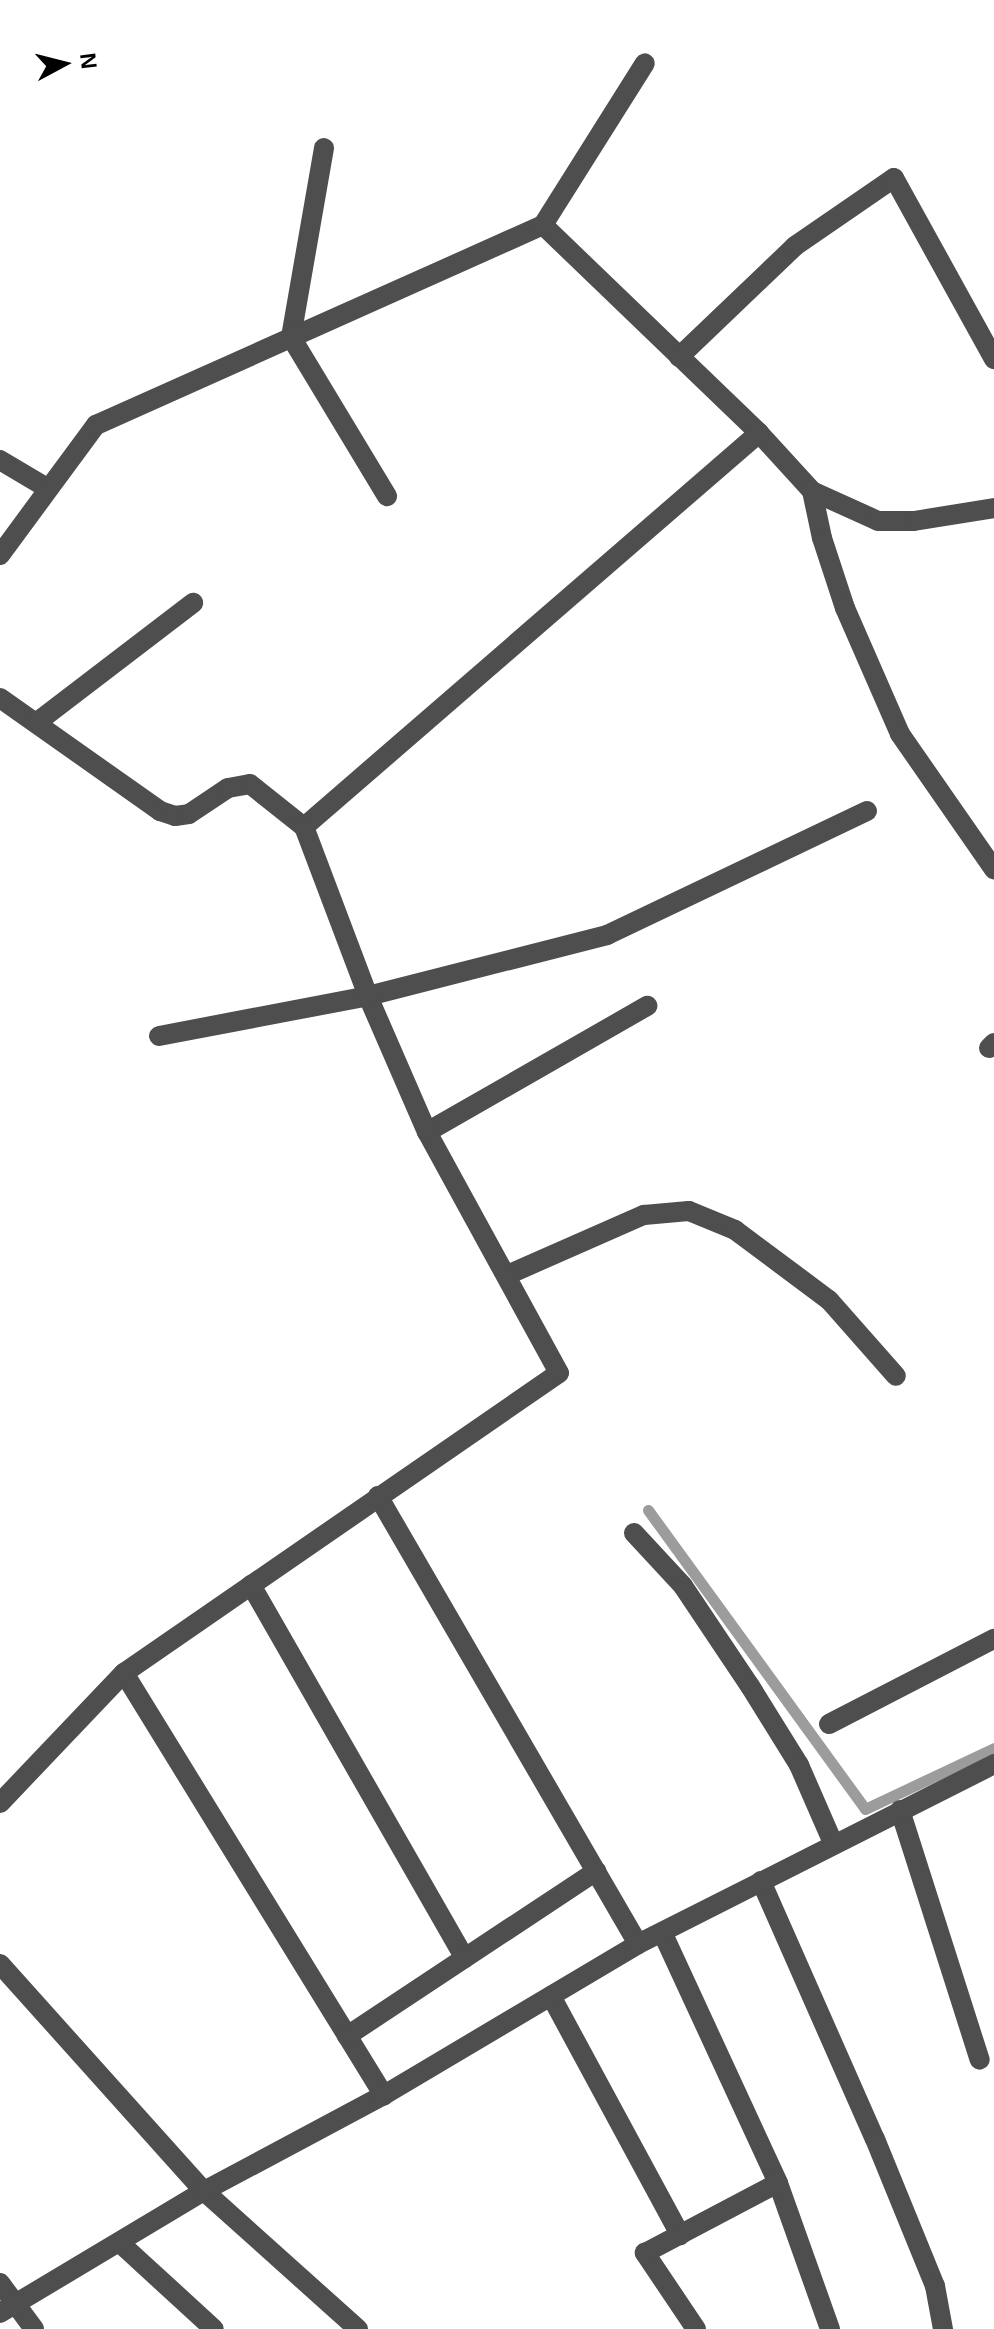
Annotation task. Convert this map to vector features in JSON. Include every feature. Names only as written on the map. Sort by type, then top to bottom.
[{"type":"street","points":[[0,555],[96,425],[543,225],[645,63]]},
{"type":"street","points":[[324,148],[291,337],[387,496]]},
{"type":"street","points":[[679,357],[795,246],[894,178],[994,359]]},
{"type":"street","points":[[543,225],[759,433],[812,491],[878,521],[914,521],[994,508]]},
{"type":"street","points":[[304,827],[759,433]]},
{"type":"street","points":[[0,460],[47,488]]},
{"type":"street","points":[[812,491],[822,538],[845,608],[900,734],[994,869]]},
{"type":"street","points":[[36,723],[193,603]]},
{"type":"street","points":[[0,698],[160,811],[175,816],[189,814],[228,788],[250,784],[304,827],[368,996],[427,1132],[559,1373],[124,1673],[0,1803]]},
{"type":"street","points":[[159,1036],[368,996],[607,935],[867,811]]},
{"type":"street","points":[[427,1132],[647,1006]]},
{"type":"street","points":[[507,1275],[644,1215],[689,1211],[735,1230],[829,1300],[896,1376]]},
{"type":"street","points":[[378,1496],[638,1944]]},
{"type":"street","points":[[634,1533],[683,1586],[750,1686],[799,1765],[833,1843]]},
{"type":"street","points":[[251,1585],[465,1958]]},
{"type":"street","points":[[829,1724],[994,1639]]},
{"type":"street","points":[[124,1673],[384,2095]]},
{"type":"street","points":[[8,2309],[204,2191],[384,2095],[638,1944],[994,1764]]},
{"type":"street","points":[[900,1810],[980,2060]]},
{"type":"street","points":[[347,2036],[596,1871]]},
{"type":"street","points":[[761,1881],[935,2286],[943,2329]]},
{"type":"street","points":[[663,1934],[778,2183],[830,2329]]},
{"type":"street","points":[[0,1964],[204,2191],[358,2329]]},
{"type":"street","points":[[551,1996],[680,2235]]},
{"type":"street","points":[[696,2329],[645,2253],[778,2183]]},
{"type":"street","points":[[120,2243],[214,2329]]},
{"type":"street","points":[[0,2283],[8,2309],[34,2329]]},
{"type":"waterway","points":[[648,1510],[865,1809],[994,1748]]}]
